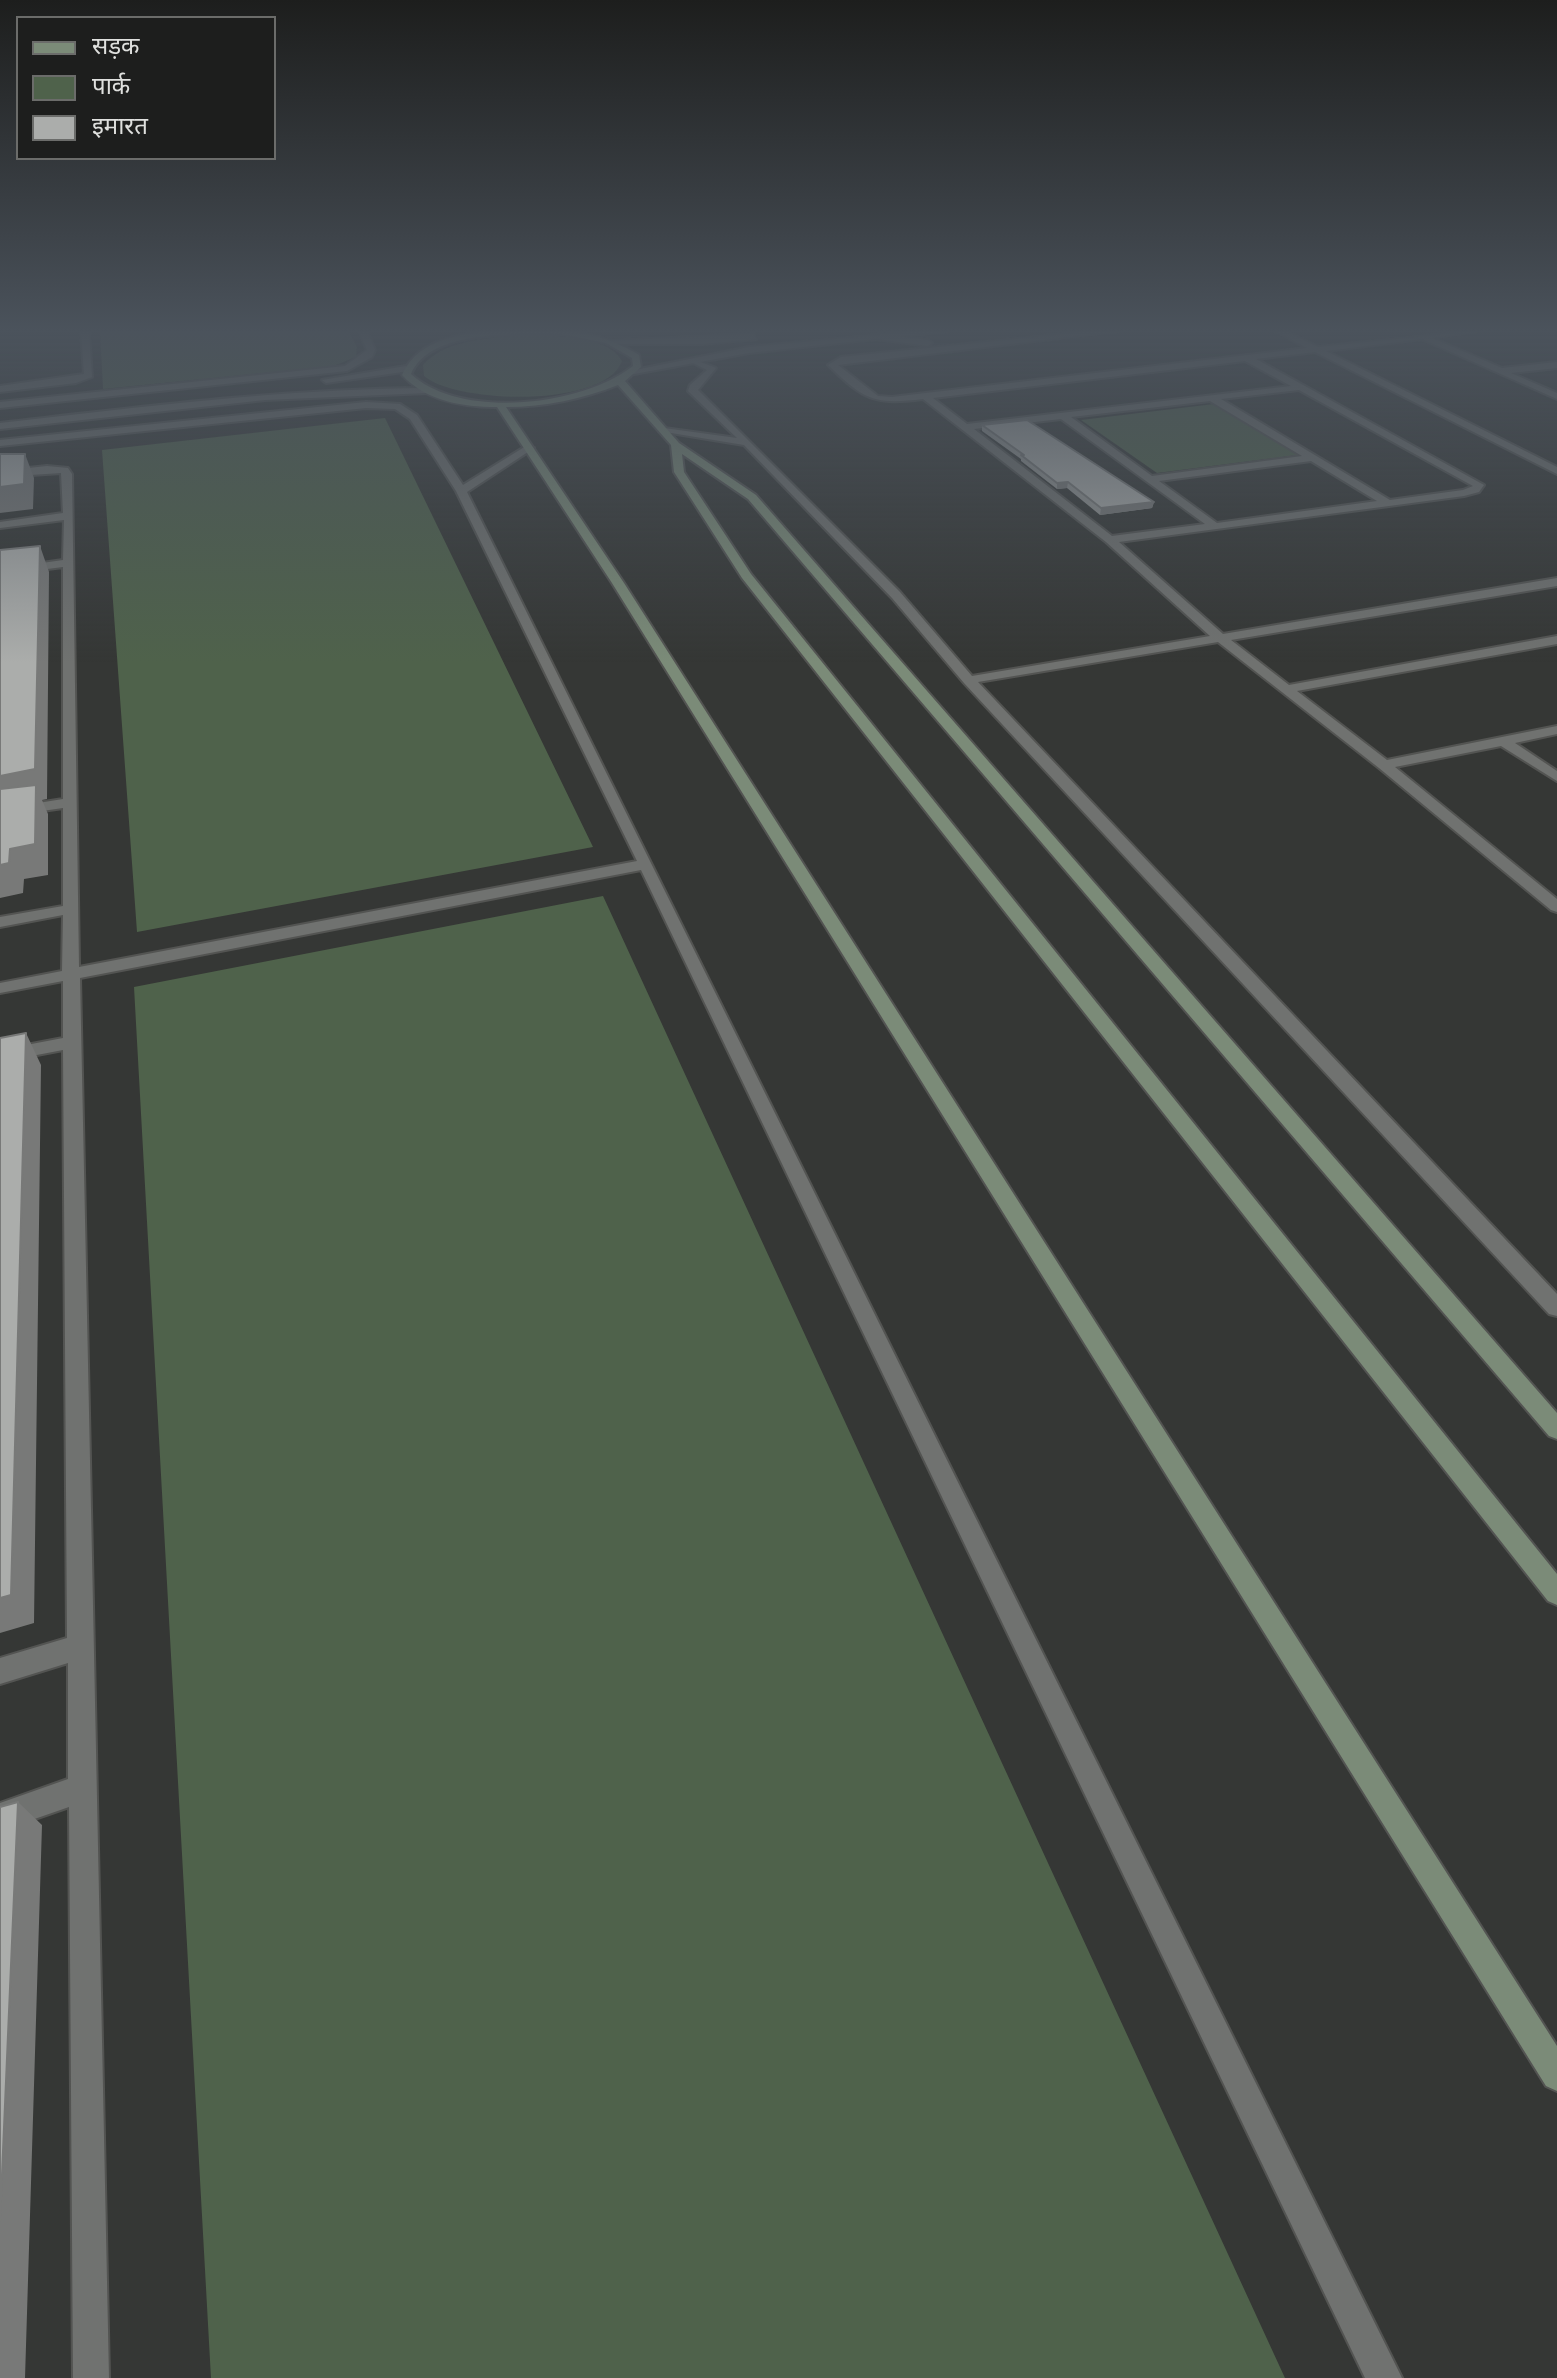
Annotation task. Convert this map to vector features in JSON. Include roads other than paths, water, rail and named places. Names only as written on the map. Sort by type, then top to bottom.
[{"type":"main road","points":[[525,442],[618,583],[1557,2075]]},
{"type":"main road","points":[[671,442],[679,472],[746,576],[1557,1593]]},
{"type":"main road","points":[[676,442],[752,497],[1557,1429]]},
{"type":"street","points":[[430,442],[461,491],[646,864],[1384,2378]]},
{"type":"street","points":[[747,442],[896,595],[969,680],[1557,1308]]},
{"type":"street","points":[[986,442],[1110,540],[1220,638],[1384,765],[1557,907]]},
{"type":"street","points":[[1099,442],[1213,525]]},
{"type":"street","points":[[1285,442],[1386,502]]},
{"type":"street","points":[[1110,540],[1464,493],[1475,490],[1479,485],[1401,442]]},
{"type":"street","points":[[1500,442],[1557,471]]},
{"type":"street","points":[[461,491],[529,448]]},
{"type":"street","points":[[1149,479],[1312,458]]},
{"type":"street","points":[[0,474],[47,469],[64,470],[67,474],[91,2378]]},
{"type":"street","points":[[0,525],[69,516]]},
{"type":"street","points":[[0,572],[69,563]]},
{"type":"street","points":[[969,680],[1557,582]]},
{"type":"street","points":[[1287,689],[1557,640]]},
{"type":"street","points":[[1384,765],[1557,730]]},
{"type":"street","points":[[1503,741],[1557,777]]},
{"type":"street","points":[[0,813],[70,802]]},
{"type":"street","points":[[0,988],[646,864]]},
{"type":"street","points":[[0,922],[71,909]]},
{"type":"street","points":[[0,1056],[72,1042]]},
{"type":"street","points":[[0,1671],[81,1646]]},
{"type":"street","points":[[0,1817],[83,1788]]}]
